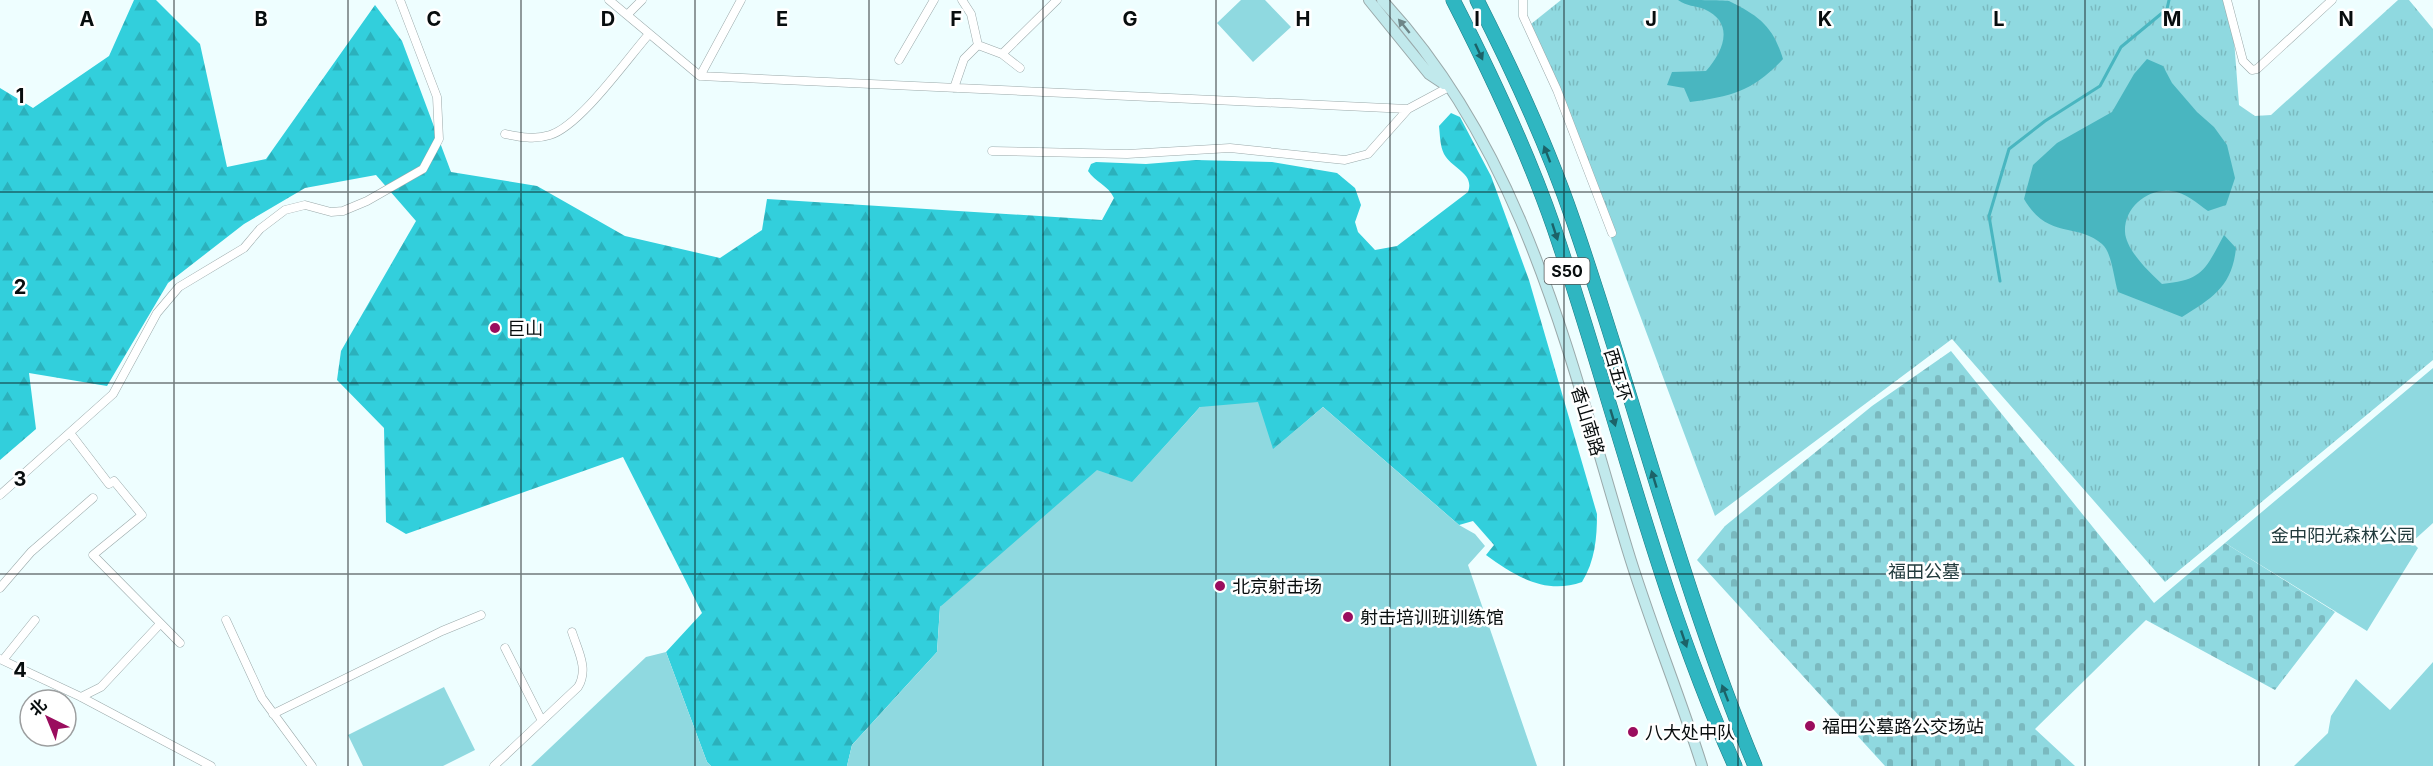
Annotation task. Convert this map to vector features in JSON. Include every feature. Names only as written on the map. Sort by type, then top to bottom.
[{"type":"highway","name":"西五环","points":[[1453,0],[1514,129],[1554,227],[1665,584],[1705,699],[1735,766]]},
{"type":"highway","name":"西五环","points":[[1477,0],[1534,119],[1573,220],[1682,568],[1724,690],[1755,766]]},
{"type":"main road","name":"香山南路","points":[[1369,0],[1429,74],[1449,87]]},
{"type":"main road","name":"香山南路","points":[[1382,0],[1419,44],[1486,144],[1531,242],[1644,604],[1702,766]]},
{"type":"street","points":[[0,495],[113,394],[158,313],[179,287],[244,248],[260,229],[285,210],[305,205],[331,212],[343,211],[367,201],[423,169],[439,139],[437,97],[400,0]]},
{"type":"street","points":[[609,0],[700,76],[1408,109]]},
{"type":"street","points":[[627,15],[642,0]]},
{"type":"street","points":[[700,76],[741,0]]},
{"type":"street","points":[[899,60],[934,0]]},
{"type":"street","points":[[962,0],[971,14],[978,45]]},
{"type":"street","points":[[1002,54],[1058,0]]},
{"type":"street","points":[[1523,0],[1523,16],[1557,90],[1612,233]]},
{"type":"street","points":[[2228,0],[2243,61],[2252,70],[2257,69],[2332,0]]},
{"type":"street","points":[[505,134],[528,138],[550,135],[570,126],[649,34]]},
{"type":"street","points":[[954,88],[964,59],[978,45]]},
{"type":"street","points":[[978,45],[1002,54],[1020,68]]},
{"type":"street","points":[[992,151],[1127,154],[1230,148],[1345,160],[1368,154],[1408,109],[1449,87]]},
{"type":"street","points":[[70,433],[109,484],[114,481],[142,515],[93,555],[159,625],[180,643]]},
{"type":"street","points":[[0,588],[31,552],[93,498]]},
{"type":"street","points":[[273,714],[442,631],[481,615]]},
{"type":"street","points":[[35,620],[1,660],[81,697],[211,766]]},
{"type":"street","points":[[226,620],[262,698],[312,766]]},
{"type":"street","points":[[81,697],[101,687],[159,625]]},
{"type":"street","points":[[494,766],[578,687],[583,679],[584,668],[572,632]]},
{"type":"street","points":[[505,648],[542,721]]},
{"type":"green space","points":[[134,0],[156,0],[200,44],[227,167],[266,159],[375,5],[402,41],[451,172],[537,186],[625,236],[720,258],[762,230],[767,199],[1102,220],[1114,198],[1088,171],[1091,164],[1096,162],[1146,164],[1196,160],[1272,162],[1337,173],[1355,188],[1361,205],[1355,222],[1358,232],[1375,250],[1397,246],[1468,192],[1466,176],[1448,159],[1442,148],[1439,126],[1451,113],[1460,117],[1491,176],[1529,280],[1597,514],[1596,541],[1590,566],[1582,582],[1555,586],[1531,581],[1508,570],[1486,555],[1494,545],[1473,521],[1459,525],[1323,407],[1273,450],[1200,407],[1132,483],[940,607],[937,652],[852,745],[847,766],[711,766],[707,762],[666,652],[702,613],[623,457],[406,534],[386,522],[384,428],[337,380],[341,351],[416,221],[376,175],[305,188],[244,224],[168,283],[107,386],[29,373],[36,429],[0,460],[0,88],[33,108],[109,56]]},
{"type":"green space","points":[[1241,0],[1265,0],[1291,27],[1253,62],[1217,23]]},
{"type":"green space","points":[[1561,0],[2231,0],[2239,105],[2255,116],[2271,115],[2398,0],[2409,0],[2433,29],[2433,360],[2165,582],[1952,339],[1715,516],[1531,24]]},
{"type":"green space","name":"福田公墓","points":[[1951,351],[2154,603],[2225,543],[2335,612],[2275,690],[2146,620],[2035,729],[2075,766],[1885,766],[1697,560],[1725,526],[1872,406]]},
{"type":"green space","name":"金中阳光森林公园","points":[[2433,368],[2433,523],[2412,542],[2418,548],[2367,631],[2225,543]]},
{"type":"green space","name":"北京射击场","points":[[1258,402],[1273,449],[1323,407],[1459,525],[1475,534],[1485,546],[1468,565],[1537,766],[847,766],[852,745],[937,652],[940,607],[1097,470],[1132,482],[1200,407]]},
{"type":"green space","points":[[666,652],[707,762],[711,766],[531,766],[646,657]]},
{"type":"green space","points":[[2433,662],[2433,766],[2294,766],[2328,733],[2331,716],[2356,679],[2390,710]]},
{"type":"green space","points":[[444,687],[475,750],[443,766],[363,766],[348,735]]},
{"type":"shaded area","points":[[1678,0],[1729,1],[1740,6],[1764,23],[1775,38],[1783,59],[1762,78],[1741,90],[1690,102],[1684,88],[1667,85],[1672,72],[1706,71],[1721,47],[1723,30],[1714,15]]},
{"type":"shaded area","points":[[2147,59],[2163,66],[2172,83],[2197,112],[2214,127],[2227,145],[2235,178],[2226,205],[2208,211],[2181,193],[2162,191],[2139,201],[2129,215],[2125,232],[2129,246],[2162,284],[2195,276],[2207,265],[2224,235],[2236,248],[2230,273],[2219,290],[2203,304],[2182,317],[2118,292],[2110,260],[2102,244],[2083,233],[2063,229],[2043,220],[2033,212],[2024,199],[2033,165],[2057,143],[2112,112],[2134,74]]},
{"type":"waterway","points":[[2000,281],[1989,216],[2009,149],[2045,121],[2100,86],[2121,47],[2167,9],[2169,0]]},
{"type":"place","name":"巨山","points":[[495,328]]},
{"type":"place","name":"北京射击场","points":[[1220,586]]},
{"type":"place","name":"射击培训班训练馆","points":[[1348,617]]},
{"type":"place","name":"福田公墓路公交场站","points":[[1810,726]]},
{"type":"place","name":"八大处中队","points":[[1633,732]]}]
